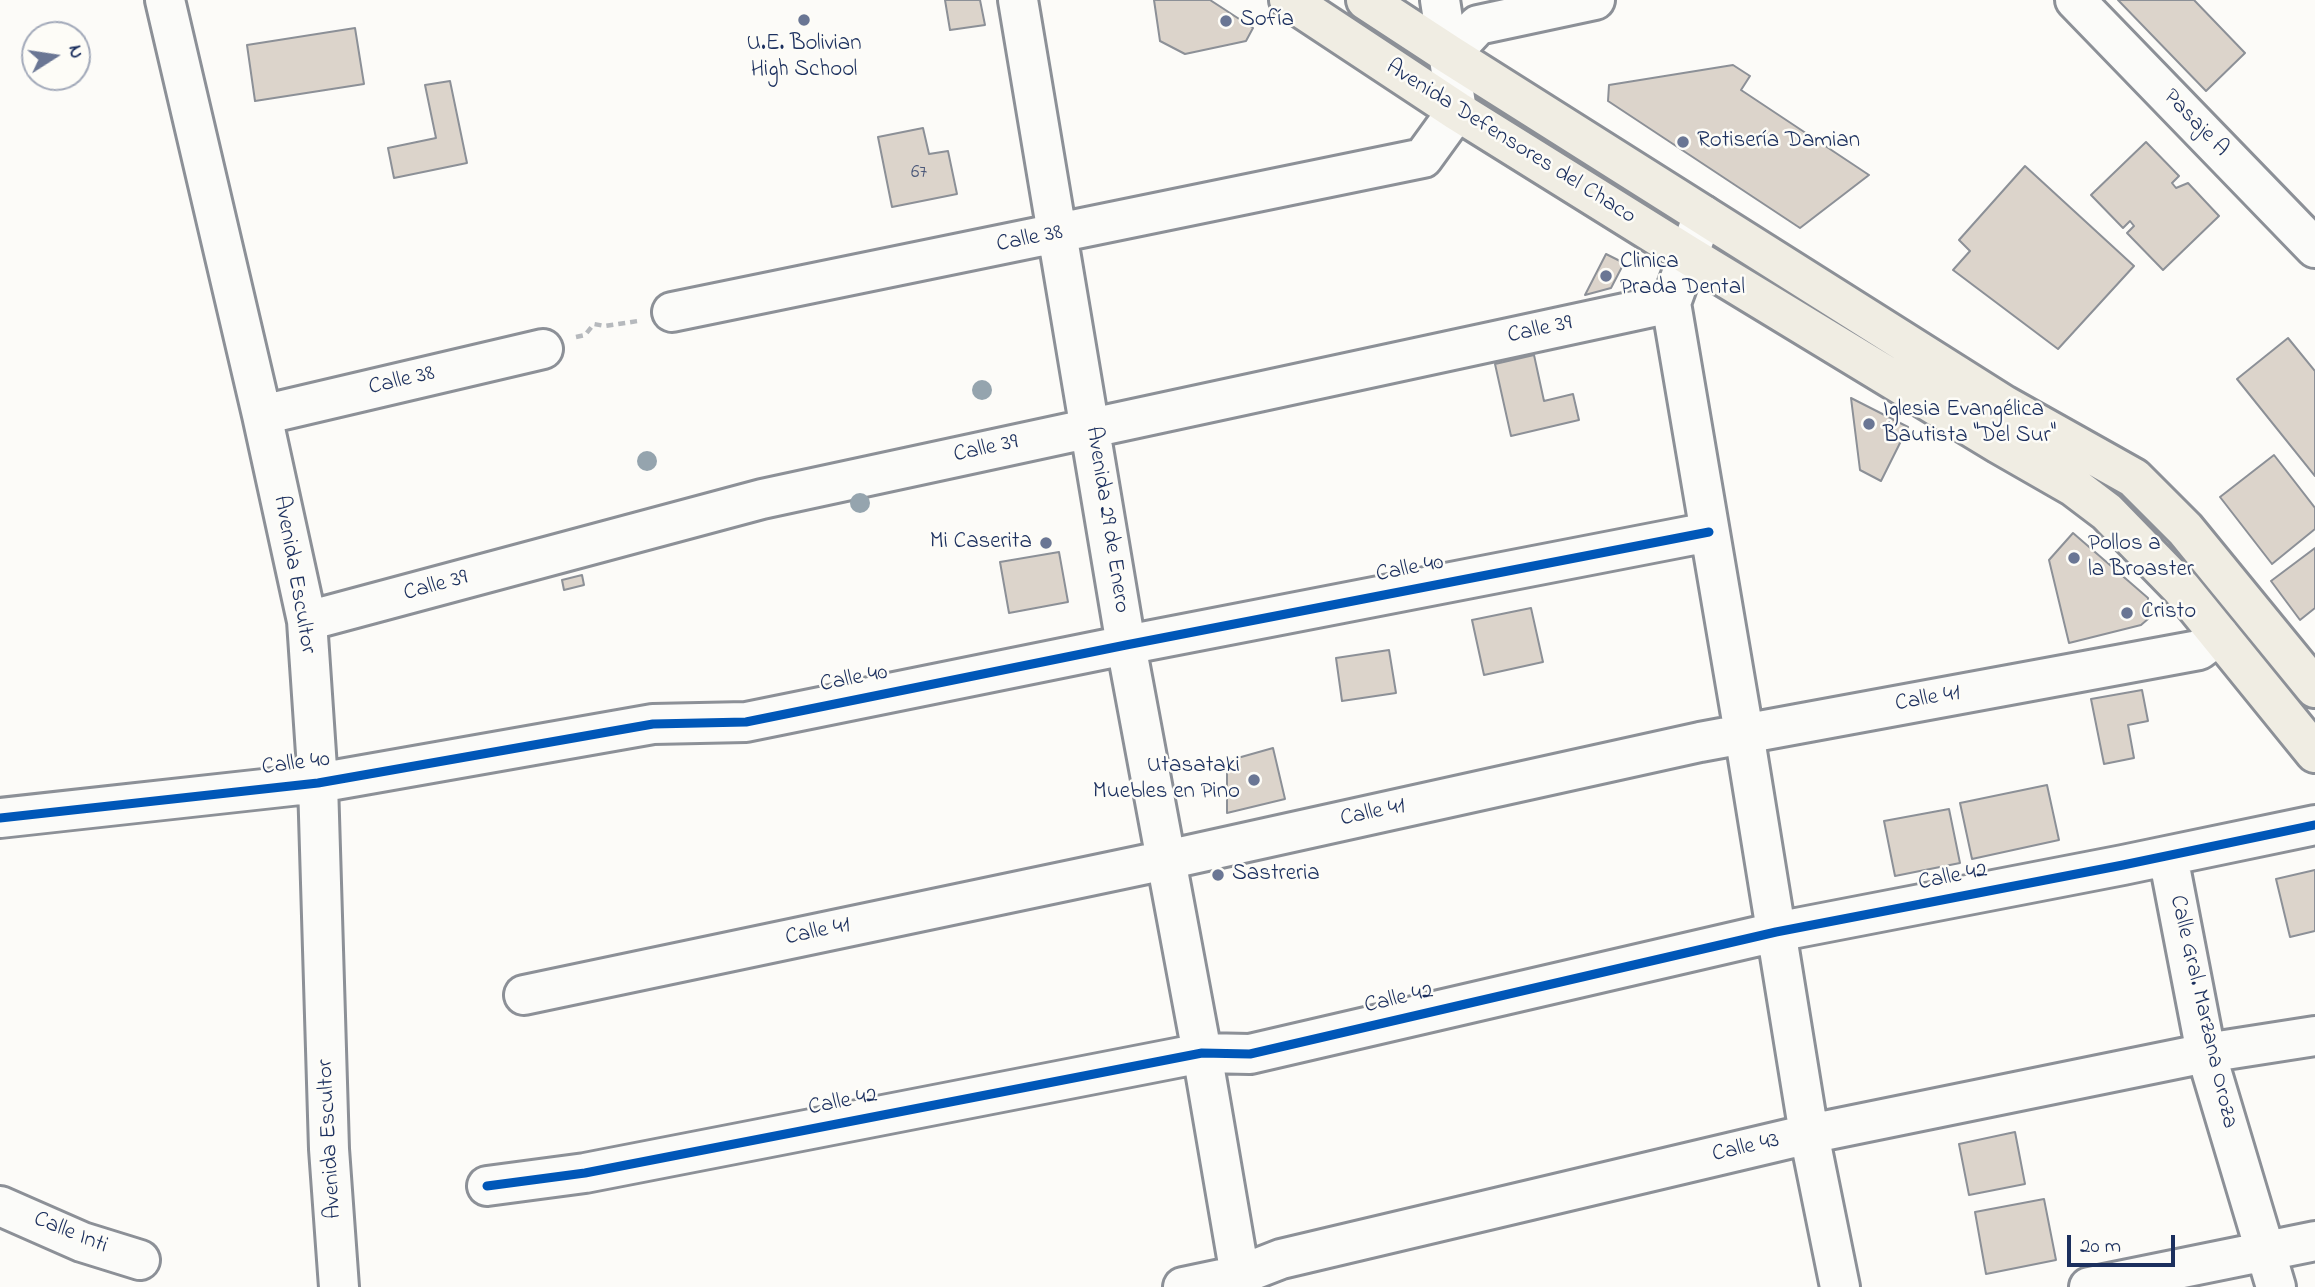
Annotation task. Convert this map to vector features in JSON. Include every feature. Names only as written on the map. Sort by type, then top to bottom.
[{"type":"main road","name":"Avenida Defensores del Chaco","points":[[1289,0],[1458,111],[1688,255],[2074,487],[2106,512],[2181,588],[2315,752]]},
{"type":"main road","name":"Avenida Defensores del Chaco","points":[[1366,0],[2004,404],[2134,478],[2185,529],[2315,688]]},
{"type":"main road","points":[[2219,635],[2250,608]]},
{"type":"street","name":"Avenida Escultor","points":[[165,0],[307,621],[318,783],[329,1149],[339,1287]]},
{"type":"street","name":"Avenida 29 de Enero","points":[[1018,0],[1126,645],[1202,1053],[1241,1281]]},
{"type":"street","points":[[1440,0],[1458,111]]},
{"type":"street","points":[[1450,55],[1478,26],[1595,0]]},
{"type":"street","name":"Pasaje A","points":[[2075,0],[2315,248]]},
{"type":"street","name":"Calle 38","points":[[672,312],[1423,158],[1458,111]]},
{"type":"street","points":[[1703,215],[1671,303],[1810,1134],[1840,1287]]},
{"type":"street","name":"Calle 39","points":[[307,621],[762,499],[1671,303]]},
{"type":"street","name":"Calle 38","points":[[261,415],[543,349]]},
{"type":"street","name":"Calle 40","points":[[0,817],[318,783],[653,724],[746,722],[1709,532]]},
{"type":"street","name":"Calle 41","points":[[524,995],[1167,860],[1744,733],[2199,650],[2219,635]]},
{"type":"street","name":"Calle 42","points":[[487,1186],[585,1173],[1202,1053],[1250,1054],[1776,932],[2315,825]]},
{"type":"street","name":"Calle Gral. Marzana Oroza","points":[[2168,856],[2206,1054],[2276,1287]]},
{"type":"street","name":"Calle 43","points":[[1183,1287],[1241,1281],[1281,1258],[1810,1134],[2206,1054],[2315,1036]]},
{"type":"street","name":"Calle Inti","points":[[0,1206],[82,1242],[140,1260]]},
{"type":"street","points":[[2089,1287],[2315,1241]]},
{"type":"path","points":[[585,335],[594,324],[626,324],[672,312]]},
{"type":"building","points":[[945,0],[980,0],[985,25],[950,30]]},
{"type":"building","points":[[1154,0],[1210,0],[1253,28],[1246,41],[1185,54],[1160,41]]},
{"type":"building","points":[[2118,0],[2194,0],[2245,53],[2206,91]]},
{"type":"building","points":[[355,28],[364,84],[255,101],[247,45]]},
{"type":"building","points":[[1733,65],[1750,76],[1741,90],[1869,175],[1800,228],[1608,101],[1609,85]]},
{"type":"building","points":[[450,81],[467,163],[394,178],[388,148],[436,138],[425,85]]},
{"type":"building","points":[[923,128],[929,154],[948,151],[957,194],[892,207],[878,137]]},
{"type":"building","points":[[2146,142],[2179,176],[2172,183],[2176,188],[2188,183],[2219,216],[2163,270],[2127,233],[2134,226],[2130,221],[2123,228],[2091,195]]},
{"type":"building","points":[[2025,166],[2134,266],[2058,349],[1953,270],[1970,251],[1959,240]]},
{"type":"building","name":"Clinica Prada Dental","points":[[1606,254],[1624,263],[1611,288],[1585,295]]},
{"type":"building","points":[[2288,338],[2315,371],[2315,476],[2237,379]]},
{"type":"building","points":[[1534,355],[1544,401],[1573,394],[1579,420],[1511,436],[1495,364]]},
{"type":"building","points":[[1851,398],[1908,427],[1881,481],[1860,470]]},
{"type":"building","points":[[2274,455],[2315,508],[2315,529],[2272,564],[2220,497]]},
{"type":"building","points":[[2073,533],[2148,598],[2148,619],[2141,625],[2069,643],[2049,560]]},
{"type":"building","points":[[2315,548],[2315,608],[2300,620],[2271,581]]},
{"type":"building","points":[[1059,552],[1068,602],[1009,613],[1000,562]]},
{"type":"building","points":[[582,575],[584,585],[564,590],[562,580]]},
{"type":"building","points":[[1531,608],[1543,662],[1484,675],[1472,620]]},
{"type":"building","points":[[1389,650],[1396,693],[1342,701],[1336,658]]},
{"type":"building","points":[[2142,690],[2148,721],[2128,725],[2134,758],[2104,764],[2091,699]]},
{"type":"building","name":"Utasataki Muebles en Pino","points":[[1273,748],[1285,799],[1227,813],[1227,761]]},
{"type":"building","points":[[2047,785],[2059,840],[1972,859],[1960,803]]},
{"type":"building","points":[[1949,809],[1960,863],[1895,876],[1884,821]]},
{"type":"building","points":[[2315,870],[2315,931],[2290,937],[2276,879]]},
{"type":"building","points":[[2015,1132],[2025,1184],[1969,1195],[1959,1144]]},
{"type":"building","points":[[2044,1199],[2056,1260],[1986,1274],[1975,1212]]},
{"type":"cycle path","points":[[0,818],[318,783],[653,724],[746,722],[1709,532]]},
{"type":"cycle path","points":[[487,1186],[585,1173],[1202,1053],[1250,1054],[1776,932],[2315,825]]},
{"type":"place","name":"U.E. Bolivian High School","points":[[804,20]]},
{"type":"place","name":"Sofía","points":[[1226,21]]},
{"type":"place","name":"Rotisería Damian","points":[[1683,142]]},
{"type":"place","name":"Clinica Prada Dental","points":[[1606,276]]},
{"type":"place","name":"Iglesia Evangélica Bautista \"Del Sur\"","points":[[1869,424]]},
{"type":"place","name":"Mi Caserita","points":[[1046,543]]},
{"type":"place","name":"Pollos a la Broaster","points":[[2074,558]]},
{"type":"place","name":"Cristo","points":[[2127,613]]},
{"type":"place","name":"Utasataki Muebles en Pino","points":[[1254,780]]},
{"type":"place","name":"Sastreria","points":[[1218,875]]}]
